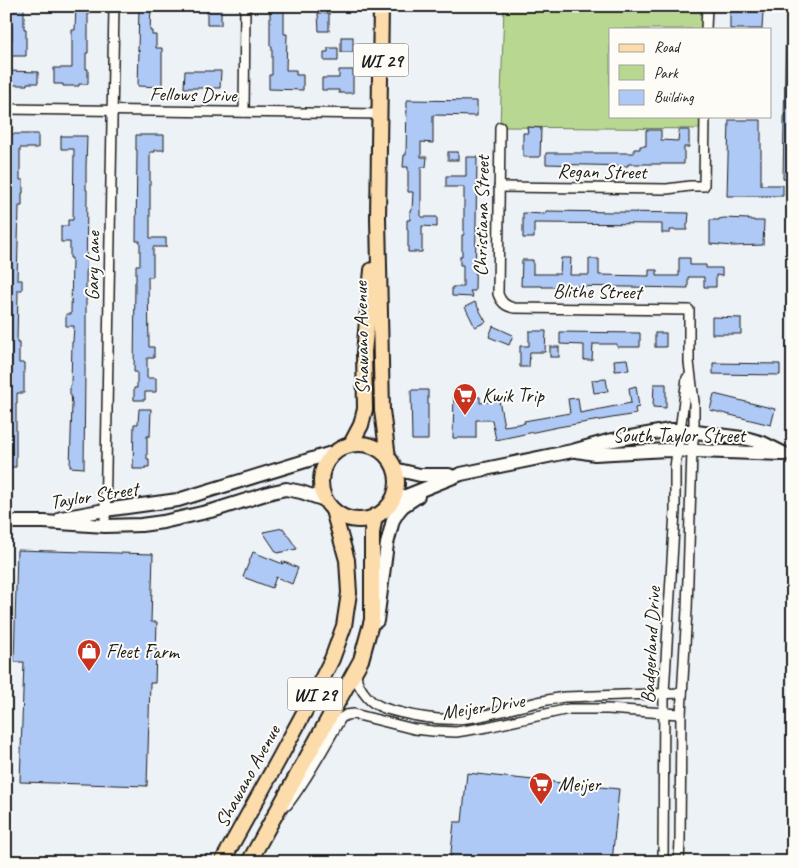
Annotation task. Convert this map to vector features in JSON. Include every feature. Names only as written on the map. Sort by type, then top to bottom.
[{"type":"main road","name":"Shawano Avenue","points":[[381,6],[378,218],[382,410],[391,463]]},
{"type":"main road","name":"Shawano Avenue","points":[[351,444],[361,425],[366,409],[364,352],[378,218]]},
{"type":"main road","points":[[335,452],[351,444],[361,444],[381,451],[391,463]]},
{"type":"main road","name":"WI 29","points":[[329,505],[321,487],[322,474],[326,462],[335,452]]},
{"type":"main road","name":"WI 29","points":[[391,463],[397,480],[396,491],[391,502]]},
{"type":"main road","points":[[329,505],[343,516],[353,519],[364,519],[375,516],[391,502]]},
{"type":"main road","name":"Shawano Avenue","points":[[222,862],[321,682],[344,626],[349,593],[347,560],[329,505]]},
{"type":"main road","name":"WI 29","points":[[249,862],[359,663],[372,620],[372,533],[375,516]]},
{"type":"street","name":"Gary Lane","points":[[105,526],[114,6]]},
{"type":"street","points":[[244,112],[245,6]]},
{"type":"street","points":[[706,28],[707,6]]},
{"type":"street","name":"Fellows Drive","points":[[6,109],[380,114]]},
{"type":"street","name":"Regan Street","points":[[499,187],[668,189],[704,186],[705,118]]},
{"type":"street","name":"Christiana Street","points":[[500,127],[498,294],[504,304]]},
{"type":"street","name":"Blithe Street","points":[[504,304],[514,308],[689,310],[687,431]]},
{"type":"street","name":"South Taylor Street","points":[[391,502],[461,474],[572,451],[608,440],[670,430],[756,441],[789,455]]},
{"type":"street","name":"Badgerland Drive","points":[[663,862],[664,693],[675,512],[675,466],[678,451],[687,431]]},
{"type":"street","name":"Badgerland Drive","points":[[679,862],[681,714],[688,602],[692,452],[687,431]]},
{"type":"street","name":"South Taylor Street","points":[[572,451],[595,454],[667,450],[789,455]]},
{"type":"street","name":"Taylor Street","points":[[44,522],[105,510],[178,500],[335,452]]},
{"type":"street","name":"South Taylor Street","points":[[391,463],[420,475],[461,474]]},
{"type":"street","points":[[359,663],[370,646],[374,635],[387,544],[393,520],[403,506],[437,483]]},
{"type":"street","name":"Taylor Street","points":[[44,522],[105,526],[141,525],[215,510],[272,492],[286,490],[301,492],[329,505]]},
{"type":"street","points":[[6,522],[44,522]]},
{"type":"street","name":"Meijer Drive","points":[[359,663],[356,675],[359,686],[375,704],[405,714],[442,719],[474,717],[565,697],[682,693]]},
{"type":"street","name":"Meijer Drive","points":[[265,833],[295,794],[341,718],[346,715],[354,714],[433,731],[456,732],[569,709],[608,709],[681,714]]},
{"type":"green space","points":[[504,6],[707,6],[706,28],[609,28],[609,118],[705,118],[705,129],[500,127]]},
{"type":"building","points":[[7,6],[24,6],[26,56],[8,56],[8,40],[12,40],[12,25],[8,25]]},
{"type":"building","points":[[76,6],[90,6],[90,14],[88,14],[88,53],[86,53],[88,84],[63,86],[63,84],[54,84],[54,68],[72,68],[72,30],[75,30]]},
{"type":"building","points":[[139,6],[151,6],[150,31],[152,31],[152,35],[156,35],[156,48],[162,48],[162,87],[138,86]]},
{"type":"building","points":[[207,6],[219,6],[221,8],[221,25],[207,25]]},
{"type":"building","points":[[270,6],[284,6],[284,34],[287,34],[286,70],[296,70],[296,75],[303,75],[303,90],[269,89],[269,75],[272,75]]},
{"type":"building","points":[[730,12],[763,12],[762,28],[730,28]]},
{"type":"building","points":[[318,13],[329,13],[329,31],[319,31]]},
{"type":"building","points":[[786,14],[793,14],[792,179],[783,179]]},
{"type":"building","points":[[341,37],[353,37],[353,52],[341,52]]},
{"type":"building","points":[[328,48],[338,48],[338,61],[324,61],[324,52],[328,52]]},
{"type":"building","points":[[339,70],[353,70],[353,93],[339,93],[339,90],[322,90],[322,78],[339,78]]},
{"type":"building","points":[[8,71],[38,72],[38,83],[8,85]]},
{"type":"building","points":[[185,71],[221,71],[220,88],[184,88]]},
{"type":"building","points":[[407,100],[477,101],[477,116],[433,115],[433,143],[421,142],[421,157],[427,157],[426,167],[421,167],[421,217],[437,217],[437,227],[422,226],[422,252],[408,252],[407,220],[410,220],[413,192],[408,192],[408,167],[403,167],[404,155],[406,155]]},
{"type":"building","points":[[729,120],[761,120],[761,185],[783,185],[783,196],[727,196]]},
{"type":"building","points":[[527,127],[541,128],[540,157],[523,157],[523,133],[528,133]]},
{"type":"building","points":[[646,130],[661,130],[661,140],[678,141],[679,130],[689,130],[689,147],[684,147],[684,164],[628,164],[628,166],[546,164],[546,153],[634,153],[634,149],[646,146]]},
{"type":"building","points":[[7,134],[38,134],[38,148],[20,148],[20,180],[23,180],[23,193],[22,206],[19,206],[17,280],[22,280],[22,290],[18,290],[17,343],[19,343],[19,363],[24,363],[24,393],[17,393],[16,467],[6,467]]},
{"type":"building","points":[[136,135],[164,135],[164,150],[150,152],[150,238],[166,238],[166,247],[153,247],[153,277],[148,277],[149,347],[154,347],[154,358],[147,358],[147,378],[156,378],[156,392],[145,392],[145,400],[134,400],[134,388],[137,388],[137,372],[134,372],[135,282],[136,265],[140,265],[140,241],[136,241]]},
{"type":"building","points":[[61,136],[87,136],[84,468],[70,467],[72,404],[70,385],[74,326],[66,326],[66,314],[71,314],[72,258],[70,258],[70,242],[61,242],[61,226],[68,226],[68,220],[73,220],[74,149],[61,149]]},
{"type":"building","points":[[448,152],[458,152],[458,160],[448,160]]},
{"type":"building","points":[[466,157],[477,157],[475,291],[470,291],[473,297],[452,296],[452,287],[463,287],[463,265],[460,265],[460,256],[462,256],[462,235],[464,235],[464,187],[446,187],[446,176],[466,176]]},
{"type":"building","points":[[546,211],[689,213],[687,230],[670,230],[670,233],[662,233],[662,224],[534,223],[534,238],[523,238],[523,213],[545,214]]},
{"type":"building","points":[[724,218],[764,221],[763,245],[733,246],[710,244],[710,220]]},
{"type":"building","points":[[561,258],[571,258],[570,275],[589,275],[589,259],[599,259],[599,275],[649,276],[649,270],[657,270],[657,276],[679,276],[679,258],[690,258],[690,265],[722,268],[722,276],[716,275],[716,287],[704,287],[704,277],[688,277],[688,288],[521,286],[522,260],[533,260],[533,274],[560,274]]},
{"type":"building","points":[[475,302],[486,322],[475,327],[465,307]]},
{"type":"building","points":[[712,317],[741,318],[741,334],[712,334]]},
{"type":"building","points":[[493,326],[513,335],[509,345],[489,337]]},
{"type":"building","points":[[529,331],[546,331],[545,352],[530,352],[529,367],[520,367],[520,346],[529,346]]},
{"type":"building","points":[[560,332],[640,333],[640,347],[617,347],[617,344],[593,344],[592,360],[584,360],[584,345],[560,344]]},
{"type":"building","points":[[655,333],[666,333],[666,347],[655,347]]},
{"type":"building","points":[[550,347],[559,347],[559,357],[550,357]]},
{"type":"building","points":[[627,359],[629,370],[615,371],[614,360]]},
{"type":"building","points":[[713,363],[780,364],[780,375],[713,374]]},
{"type":"building","points":[[606,379],[608,391],[594,393],[592,380]]},
{"type":"building","points":[[654,384],[666,384],[666,408],[653,407]]},
{"type":"building","points":[[636,386],[639,407],[635,408],[636,414],[496,440],[492,420],[476,420],[476,438],[453,438],[454,390],[470,390],[470,397],[480,397],[480,403],[499,400],[504,426],[570,413],[568,399],[578,398],[580,413],[631,403],[629,388]]},
{"type":"building","points":[[411,390],[428,390],[428,440],[412,440]]},
{"type":"building","points":[[714,394],[775,409],[771,425],[710,410]]},
{"type":"building","points":[[139,409],[151,409],[150,436],[147,436],[149,467],[133,469],[134,424],[138,424]]},
{"type":"building","points":[[283,528],[297,549],[277,553],[263,532]]},
{"type":"building","name":"Fleet Farm","points":[[17,550],[153,554],[151,622],[157,622],[155,683],[150,683],[147,786],[20,782],[24,662],[14,662]]},
{"type":"building","points":[[253,552],[298,568],[292,584],[276,577],[272,588],[243,577]]},
{"type":"building","name":"Meijer","points":[[467,773],[619,789],[612,862],[450,862],[454,822],[462,822]]},
{"type":"place","name":"Kwik Trip","points":[[465,416]]},
{"type":"place","name":"Fleet Farm","points":[[89,672]]},
{"type":"place","name":"Meijer","points":[[541,805]]}]
